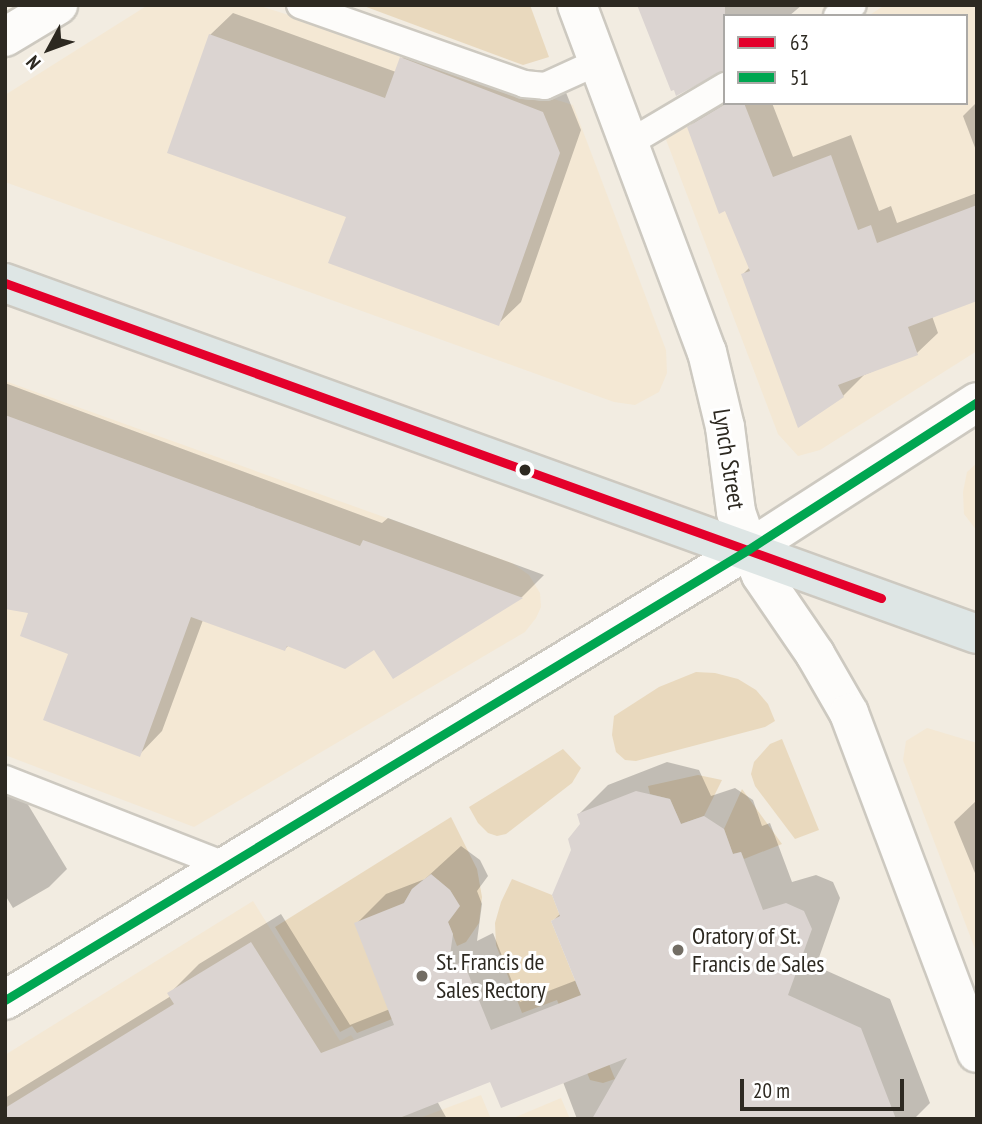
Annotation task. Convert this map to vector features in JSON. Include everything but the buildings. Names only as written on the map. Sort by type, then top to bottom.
[{"type":"main road","points":[[5,283],[749,549],[977,634]]},
{"type":"street","points":[[5,37],[58,5]]},
{"type":"street","name":"Lynch Street","points":[[577,5],[707,352],[725,427],[736,512],[749,549],[761,575],[815,654],[849,713],[977,1053]]},
{"type":"street","points":[[5,1000],[749,549],[977,402]]},
{"type":"lane","points":[[300,5],[524,84],[545,86],[600,61]]},
{"type":"lane","points":[[629,143],[723,87]]},
{"type":"lane","points":[[5,779],[227,866]]},
{"type":"shaded area","points":[[148,5],[257,5],[573,105],[666,350],[667,373],[659,392],[635,405],[614,402],[5,182],[5,95]]},
{"type":"shaded area","points":[[361,5],[530,5],[549,57],[523,65]]},
{"type":"shaded area","points":[[885,5],[977,5],[977,351],[820,450],[798,456],[778,434],[665,137],[723,102],[723,105],[968,105],[968,14],[871,14]]},
{"type":"shaded area","points":[[5,381],[512,563],[529,575],[540,593],[541,607],[525,632],[194,827],[5,755]]},
{"type":"shaded area","points":[[977,463],[977,531],[964,514],[963,492],[967,472]]},
{"type":"shaded area","points":[[696,672],[715,673],[738,679],[756,690],[768,704],[775,721],[765,727],[636,761],[625,760],[616,752],[612,735],[614,716],[659,687]]},
{"type":"shaded area","points":[[927,728],[977,743],[977,954],[903,760],[906,741]]},
{"type":"shaded area","points":[[782,739],[819,830],[795,839],[755,786],[751,774],[754,762],[770,744]]},
{"type":"shaded area","points":[[563,749],[581,768],[572,783],[506,834],[497,836],[488,833],[478,823],[469,807]]},
{"type":"shaded area","points":[[698,775],[722,780],[704,816],[681,824],[670,799],[650,794],[648,786]]},
{"type":"shaded area","points":[[742,789],[782,844],[744,859],[741,852],[733,854],[724,829]]},
{"type":"shaded area","points":[[451,817],[477,869],[482,897],[479,923],[466,942],[457,946],[448,922],[456,911],[457,902],[450,890],[438,880],[424,879],[412,889],[404,903],[392,1019],[357,1033],[352,1026],[340,1032],[275,927]]},
{"type":"shaded area","points":[[512,879],[552,895],[560,916],[551,921],[615,1079],[603,1083],[590,1080],[557,1000],[522,1013],[496,945],[495,923]]},
{"type":"shaded area","points":[[253,901],[340,1041],[351,1035],[406,1119],[5,1119],[5,1055]]},
{"type":"shaded area","points":[[481,1095],[491,1119],[417,1119]]},
{"type":"shaded area","points":[[561,1098],[570,1119],[511,1119]]},
{"type":"transit line","name":"63","points":[[5,283],[881,598]]},
{"type":"transit line","name":"51","points":[[5,1000],[749,549],[977,402]]},
{"type":"place","name":"Oratory of St. Francis de Sales","points":[[678,950]]},
{"type":"place","name":"St. Francis de Sales Rectory","points":[[422,976]]}]
